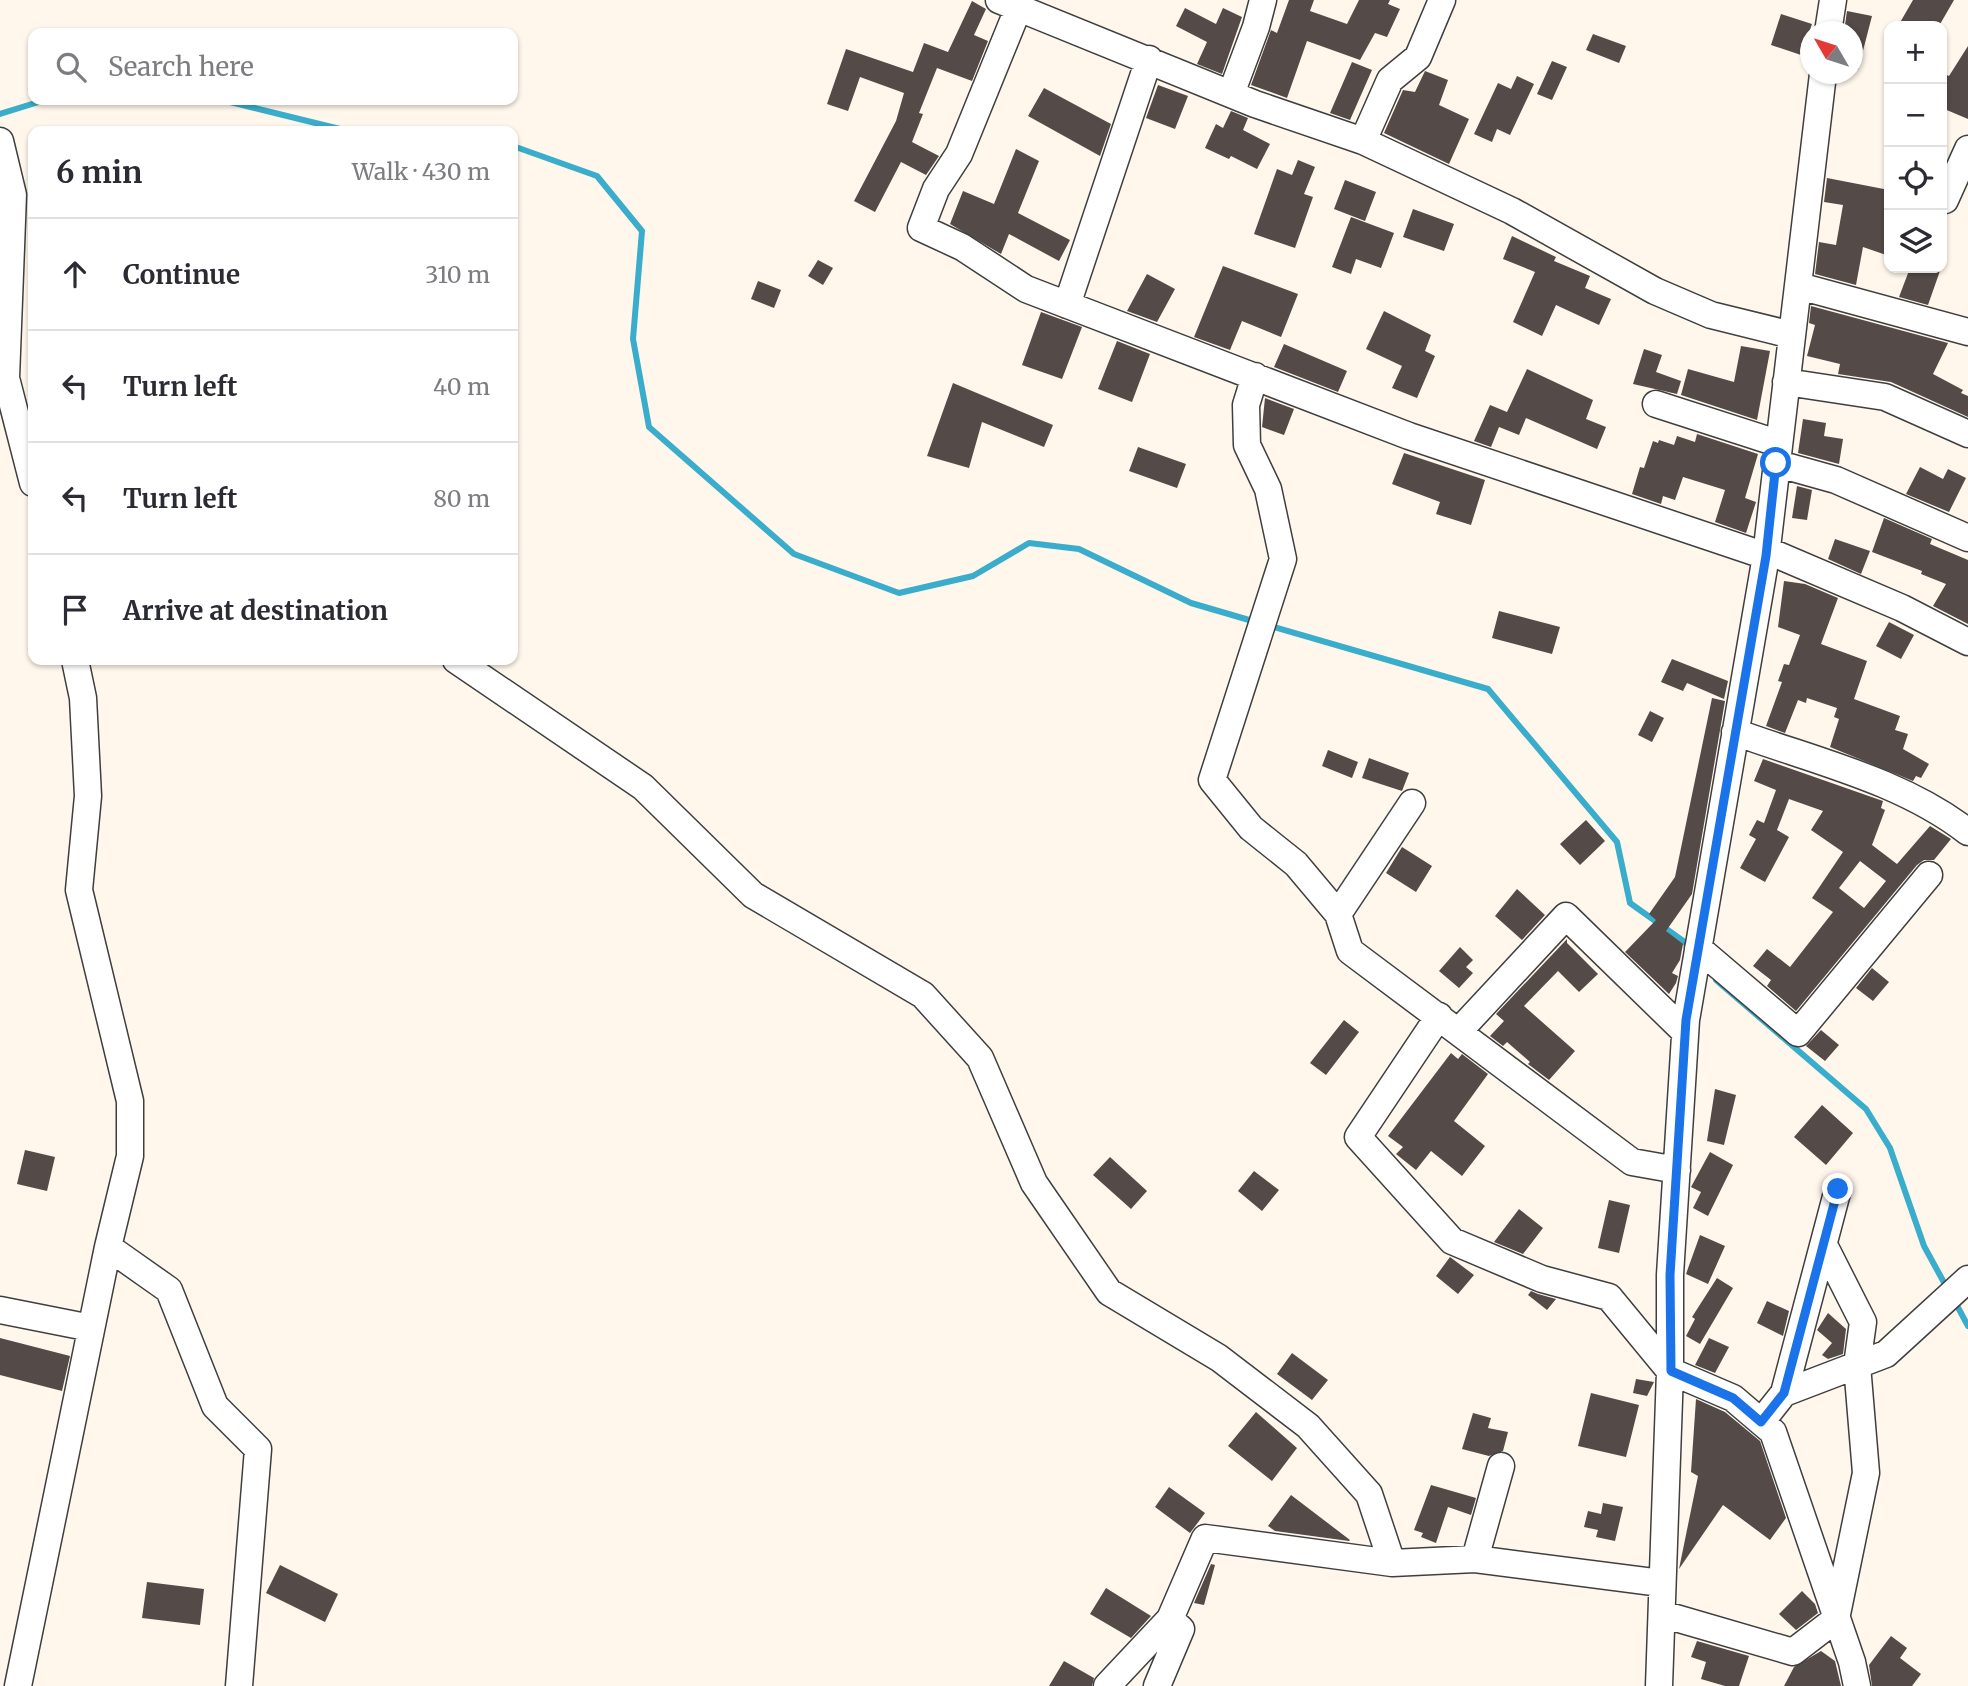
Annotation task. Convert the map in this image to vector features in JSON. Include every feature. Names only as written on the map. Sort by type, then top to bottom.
[{"type":"street","points":[[1231,94],[1263,0]]},
{"type":"street","points":[[1363,141],[1390,80],[1418,57],[1442,0]]},
{"type":"street","points":[[1830,21],[1833,0]]},
{"type":"street","points":[[1792,335],[1729,322],[1655,291],[1512,211],[1363,141],[1231,94],[1009,4],[959,153],[936,188],[921,228],[962,247],[1026,289],[1409,436],[1766,553],[1902,608],[1968,642]]},
{"type":"street","points":[[1067,305],[1149,59]]},
{"type":"street","points":[[1659,1686],[1671,1371],[1670,1275],[1685,1032],[1766,553],[1822,84]]},
{"type":"street","points":[[0,141],[13,195],[3,385],[28,467]]},
{"type":"street","points":[[1947,196],[1968,149]]},
{"type":"street","points":[[1799,286],[1968,331]]},
{"type":"street","points":[[1255,376],[1245,405],[1247,445],[1268,489],[1283,559],[1212,780],[1251,828],[1296,864],[1338,914],[1350,951],[1632,1162],[1677,1170]]},
{"type":"street","points":[[1786,382],[1885,397],[1968,434]]},
{"type":"street","points":[[3,385],[28,394]]},
{"type":"street","points":[[1656,404],[1776,453],[1968,538]]},
{"type":"street","points":[[18,1686],[108,1247],[130,1156],[130,1101],[79,890],[89,796],[83,698],[76,665]]},
{"type":"street","points":[[463,665],[643,788],[753,895],[923,995],[980,1058],[1034,1183],[1109,1292],[1219,1358],[1308,1426],[1369,1494],[1392,1563]]},
{"type":"street","points":[[1735,732],[1898,789],[1946,815],[1968,832]]},
{"type":"street","points":[[1338,914],[1412,803]]},
{"type":"street","points":[[1698,948],[1798,1033],[1929,875]]},
{"type":"street","points":[[1685,1032],[1566,916],[1449,1023],[1358,1137],[1452,1241],[1542,1279],[1609,1297],[1671,1371],[1733,1398],[1773,1432],[1857,1686]]},
{"type":"street","points":[[1761,1422],[1784,1393],[1825,1247],[1838,1189]]},
{"type":"street","points":[[108,1247],[169,1290],[215,1406],[258,1449],[239,1686]]},
{"type":"street","points":[[1662,1614],[1793,1652],[1836,1619],[1866,1473],[1857,1365],[1863,1322],[1825,1247]]},
{"type":"street","points":[[1784,1393],[1886,1354],[1968,1279]]},
{"type":"street","points":[[0,1310],[91,1328]]},
{"type":"street","points":[[1475,1559],[1501,1466]]},
{"type":"street","points":[[1107,1686],[1170,1619],[1205,1538],[1392,1563],[1475,1559],[1661,1583]]},
{"type":"street","points":[[1157,1686],[1181,1629],[1170,1619]]},
{"type":"building","points":[[1289,0],[1314,0],[1310,11],[1347,24],[1359,0],[1390,0],[1388,4],[1400,9],[1387,37],[1375,33],[1360,60],[1307,41],[1287,98],[1251,85],[1271,30],[1277,33]]},
{"type":"building","points":[[1913,0],[1954,0],[1942,21],[1901,21]]},
{"type":"building","points":[[972,1],[986,9],[974,35],[988,41],[972,81],[937,68],[919,113],[923,114],[912,142],[939,156],[926,175],[901,162],[875,212],[854,201],[896,121],[904,93],[860,77],[848,111],[827,104],[846,49],[913,72],[924,43],[948,52]]},
{"type":"building","points":[[1185,8],[1216,24],[1223,8],[1242,17],[1222,74],[1197,64],[1207,42],[1176,26]]},
{"type":"building","points":[[1847,11],[1872,16],[1863,51],[1863,21],[1846,21]]},
{"type":"building","points":[[1781,14],[1803,21],[1800,21],[1800,55],[1771,45]]},
{"type":"building","points":[[1593,34],[1626,46],[1619,63],[1586,50]]},
{"type":"building","points":[[1968,46],[1968,119],[1947,110],[1947,75],[1949,76]]},
{"type":"building","points":[[1552,61],[1567,67],[1552,100],[1537,94]]},
{"type":"building","points":[[1352,62],[1372,70],[1350,120],[1330,113]]},
{"type":"building","points":[[1425,71],[1448,80],[1439,105],[1469,119],[1449,164],[1384,133],[1403,90],[1415,92]]},
{"type":"building","points":[[1517,76],[1534,84],[1510,135],[1497,129],[1492,142],[1474,134],[1498,83],[1511,89]]},
{"type":"building","points":[[1158,85],[1188,96],[1175,129],[1146,118]]},
{"type":"building","points":[[1044,88],[1111,124],[1100,156],[1028,116]]},
{"type":"building","points":[[1231,111],[1248,118],[1243,130],[1270,144],[1257,169],[1231,156],[1229,159],[1205,148],[1216,124],[1223,128]]},
{"type":"building","points":[[1016,149],[1039,161],[1018,213],[1070,240],[1059,261],[1009,234],[1001,254],[950,224],[963,191],[994,204]]},
{"type":"building","points":[[1298,160],[1315,167],[1304,194],[1313,197],[1295,248],[1254,234],[1277,169],[1292,175]]},
{"type":"building","points":[[1827,178],[1884,189],[1884,254],[1863,247],[1856,285],[1815,274],[1819,242],[1836,245],[1843,205],[1824,202]]},
{"type":"building","points":[[1345,180],[1376,192],[1365,221],[1334,209]]},
{"type":"building","points":[[1413,209],[1454,224],[1444,251],[1403,237]]},
{"type":"building","points":[[1351,217],[1394,233],[1381,268],[1356,259],[1351,274],[1332,267]]},
{"type":"building","points":[[1512,236],[1556,257],[1554,261],[1590,276],[1585,288],[1611,299],[1599,325],[1556,305],[1542,336],[1513,322],[1535,272],[1503,259]]},
{"type":"building","points":[[818,260],[833,268],[823,285],[808,276]]},
{"type":"building","points":[[1223,266],[1298,294],[1281,337],[1242,321],[1230,350],[1194,337]]},
{"type":"building","points":[[1908,273],[1939,273],[1928,305],[1899,297]]},
{"type":"building","points":[[1147,274],[1175,289],[1157,322],[1127,311]]},
{"type":"building","points":[[758,281],[781,290],[774,308],[751,299]]},
{"type":"building","points":[[1811,306],[1948,343],[1933,374],[1963,390],[1961,393],[1968,396],[1968,417],[1891,382],[1838,374],[1840,364],[1807,356],[1815,325],[1809,323]]},
{"type":"building","points":[[1384,311],[1431,335],[1425,351],[1435,356],[1417,398],[1392,388],[1402,366],[1366,349]]},
{"type":"building","points":[[1041,312],[1082,327],[1062,379],[1022,365]]},
{"type":"building","points":[[1117,341],[1150,354],[1132,402],[1098,389]]},
{"type":"building","points":[[1284,344],[1347,371],[1338,392],[1274,367]]},
{"type":"building","points":[[1741,346],[1770,351],[1757,420],[1681,395],[1688,369],[1734,382]]},
{"type":"building","points":[[1644,349],[1662,355],[1656,372],[1681,381],[1677,394],[1633,384]]},
{"type":"building","points":[[1527,369],[1593,400],[1586,419],[1606,427],[1597,449],[1526,418],[1519,435],[1499,427],[1491,447],[1474,441],[1490,405],[1507,412]]},
{"type":"building","points":[[953,383],[1053,425],[1044,447],[982,422],[969,468],[927,456]]},
{"type":"building","points":[[1265,398],[1294,409],[1284,435],[1262,427]]},
{"type":"building","points":[[1803,419],[1826,423],[1824,436],[1843,439],[1839,464],[1798,453]]},
{"type":"building","points":[[1697,434],[1758,454],[1745,498],[1756,502],[1746,533],[1715,522],[1725,490],[1683,477],[1675,500],[1663,496],[1661,504],[1632,494],[1640,467],[1644,468],[1653,441],[1658,443],[1659,440],[1674,445],[1677,436],[1695,442]]},
{"type":"building","points":[[1138,447],[1186,464],[1177,488],[1129,471]]},
{"type":"building","points":[[1404,453],[1485,480],[1471,525],[1436,514],[1440,502],[1392,484]]},
{"type":"building","points":[[1920,467],[1943,479],[1948,469],[1966,478],[1949,512],[1906,494]]},
{"type":"building","points":[[1797,486],[1812,490],[1807,520],[1792,518]]},
{"type":"building","points":[[1884,518],[1932,539],[1930,544],[1968,560],[1968,624],[1933,606],[1946,584],[1921,574],[1922,571],[1872,552]]},
{"type":"building","points":[[1835,539],[1870,551],[1861,574],[1828,559]]},
{"type":"building","points":[[1784,581],[1805,584],[1838,598],[1821,644],[1867,661],[1854,699],[1900,716],[1895,730],[1908,734],[1903,749],[1929,764],[1921,778],[1916,776],[1913,781],[1830,747],[1839,719],[1834,717],[1837,708],[1807,698],[1806,703],[1798,700],[1785,733],[1766,726],[1782,682],[1778,681],[1784,664],[1789,665],[1800,635],[1778,627]]},
{"type":"building","points":[[1499,611],[1560,627],[1552,654],[1492,638]]},
{"type":"building","points":[[1889,622],[1914,635],[1901,659],[1876,646]]},
{"type":"building","points":[[1672,659],[1728,681],[1724,699],[1687,683],[1683,691],[1661,682]]},
{"type":"building","points":[[1712,698],[1725,701],[1692,894],[1666,931],[1683,944],[1680,960],[1672,973],[1678,976],[1669,994],[1625,952],[1656,920],[1649,914],[1675,877]]},
{"type":"building","points":[[1650,711],[1664,718],[1652,742],[1638,735]]},
{"type":"building","points":[[1328,750],[1358,762],[1352,778],[1322,766]]},
{"type":"building","points":[[1369,758],[1409,773],[1402,791],[1362,778]]},
{"type":"building","points":[[1763,759],[1883,801],[1881,808],[1885,810],[1872,845],[1897,864],[1930,826],[1951,839],[1934,860],[1924,860],[1917,865],[1796,1011],[1767,986],[1771,980],[1753,966],[1767,949],[1790,967],[1833,912],[1812,898],[1843,852],[1811,830],[1823,811],[1789,799],[1777,830],[1789,837],[1765,882],[1740,868],[1756,839],[1749,835],[1757,820],[1764,823],[1776,790],[1754,781]],"holes":[[[1860,861],[1886,881],[1864,908],[1839,888]]]},
{"type":"building","points":[[1586,820],[1605,841],[1580,865],[1560,844]]},
{"type":"building","points":[[1402,847],[1432,866],[1416,892],[1386,873]]},
{"type":"building","points":[[1517,889],[1545,915],[1522,940],[1495,916]]},
{"type":"building","points":[[1567,939],[1567,943],[1598,974],[1579,992],[1558,971],[1524,1006],[1575,1051],[1549,1080],[1528,1064],[1530,1062],[1507,1042],[1503,1046],[1490,1036],[1504,1021],[1496,1014]]},
{"type":"building","points":[[1460,947],[1473,960],[1466,967],[1473,973],[1459,988],[1439,971]]},
{"type":"building","points":[[1872,968],[1889,982],[1873,1001],[1856,988]]},
{"type":"building","points":[[1344,1020],[1359,1032],[1326,1075],[1310,1063]]},
{"type":"building","points":[[1821,1030],[1839,1045],[1825,1061],[1806,1046]]},
{"type":"building","points":[[1451,1053],[1458,1059],[1462,1054],[1488,1074],[1454,1121],[1485,1146],[1462,1176],[1431,1151],[1416,1170],[1396,1154],[1403,1147],[1388,1136]]},
{"type":"building","points":[[1715,1089],[1736,1095],[1724,1145],[1707,1141]]},
{"type":"building","points":[[1822,1105],[1853,1133],[1826,1165],[1794,1137]]},
{"type":"building","points":[[25,1150],[55,1157],[47,1191],[17,1184]]},
{"type":"building","points":[[1710,1152],[1733,1165],[1708,1216],[1693,1208],[1701,1192],[1691,1187]]},
{"type":"building","points":[[1110,1157],[1147,1191],[1131,1209],[1093,1175]]},
{"type":"building","points":[[1254,1171],[1279,1190],[1262,1211],[1238,1191]]},
{"type":"building","points":[[1609,1200],[1630,1205],[1619,1253],[1598,1248]]},
{"type":"building","points":[[1519,1209],[1543,1228],[1523,1254],[1494,1242]]},
{"type":"building","points":[[1700,1235],[1725,1246],[1708,1284],[1686,1274]]},
{"type":"building","points":[[1450,1257],[1474,1275],[1458,1294],[1436,1276]]},
{"type":"building","points":[[1717,1278],[1733,1288],[1700,1344],[1686,1336],[1695,1319],[1692,1317]]},
{"type":"building","points":[[1531,1291],[1556,1299],[1547,1310],[1528,1295]]},
{"type":"building","points":[[1767,1301],[1789,1311],[1783,1336],[1757,1323]]},
{"type":"building","points":[[1828,1313],[1846,1329],[1843,1354],[1828,1359],[1822,1355],[1832,1343],[1817,1330]]},
{"type":"building","points":[[0,1338],[70,1356],[62,1391],[0,1375]]},
{"type":"building","points":[[1709,1338],[1729,1347],[1715,1373],[1695,1365]]},
{"type":"building","points":[[1292,1353],[1328,1380],[1312,1400],[1277,1374]]},
{"type":"building","points":[[1636,1379],[1654,1382],[1647,1396],[1633,1393]]},
{"type":"building","points":[[1591,1393],[1639,1405],[1626,1457],[1578,1446]]},
{"type":"building","points":[[1696,1399],[1725,1412],[1760,1441],[1786,1518],[1770,1540],[1723,1505],[1679,1569],[1698,1476],[1691,1472]]},
{"type":"building","points":[[1256,1412],[1297,1448],[1272,1481],[1228,1446]]},
{"type":"building","points":[[1473,1413],[1491,1418],[1488,1428],[1508,1432],[1503,1451],[1489,1456],[1462,1449]]},
{"type":"building","points":[[1431,1485],[1476,1498],[1471,1515],[1448,1507],[1436,1543],[1421,1537],[1423,1533],[1414,1530]]},
{"type":"building","points":[[1169,1487],[1205,1513],[1190,1533],[1155,1507]]},
{"type":"building","points":[[1291,1495],[1350,1540],[1275,1531],[1268,1526]]},
{"type":"building","points":[[1603,1503],[1623,1507],[1615,1541],[1596,1537],[1598,1530],[1584,1527],[1588,1511],[1601,1514]]},
{"type":"building","points":[[1211,1564],[1215,1565],[1204,1605],[1194,1603]]},
{"type":"building","points":[[280,1565],[338,1594],[325,1622],[266,1593]]},
{"type":"building","points":[[147,1582],[204,1589],[200,1625],[142,1618]]},
{"type":"building","points":[[1106,1588],[1151,1616],[1131,1638],[1090,1614]]},
{"type":"building","points":[[1802,1591],[1815,1604],[1818,1613],[1796,1630],[1779,1614]]},
{"type":"building","points":[[1891,1636],[1907,1648],[1900,1658],[1921,1674],[1912,1686],[1872,1686],[1869,1665]]},
{"type":"building","points":[[1697,1641],[1749,1656],[1739,1686],[1725,1686],[1701,1679],[1706,1662],[1691,1657]]},
{"type":"building","points":[[1821,1651],[1835,1661],[1841,1686],[1784,1686],[1794,1667]]},
{"type":"building","points":[[1064,1661],[1094,1678],[1092,1686],[1049,1686]]},
{"type":"waterway","points":[[0,114],[29,105]]},
{"type":"waterway","points":[[242,105],[328,126]]},
{"type":"waterway","points":[[518,148],[597,176],[642,231],[633,339],[649,427],[794,554],[899,593],[973,576],[1029,543],[1079,549],[1191,603],[1256,622]]},
{"type":"waterway","points":[[1267,625],[1488,689],[1617,842],[1630,903],[1686,943]]},
{"type":"waterway","points":[[1716,980],[1866,1109],[1890,1148],[1924,1246],[1947,1288]]},
{"type":"waterway","points":[[1954,1300],[1968,1326]]},
{"type":"route","points":[[1776,463],[1766,556],[1686,1020],[1670,1275],[1671,1371],[1733,1398],[1761,1422],[1784,1393],[1825,1247],[1838,1189]]}]
